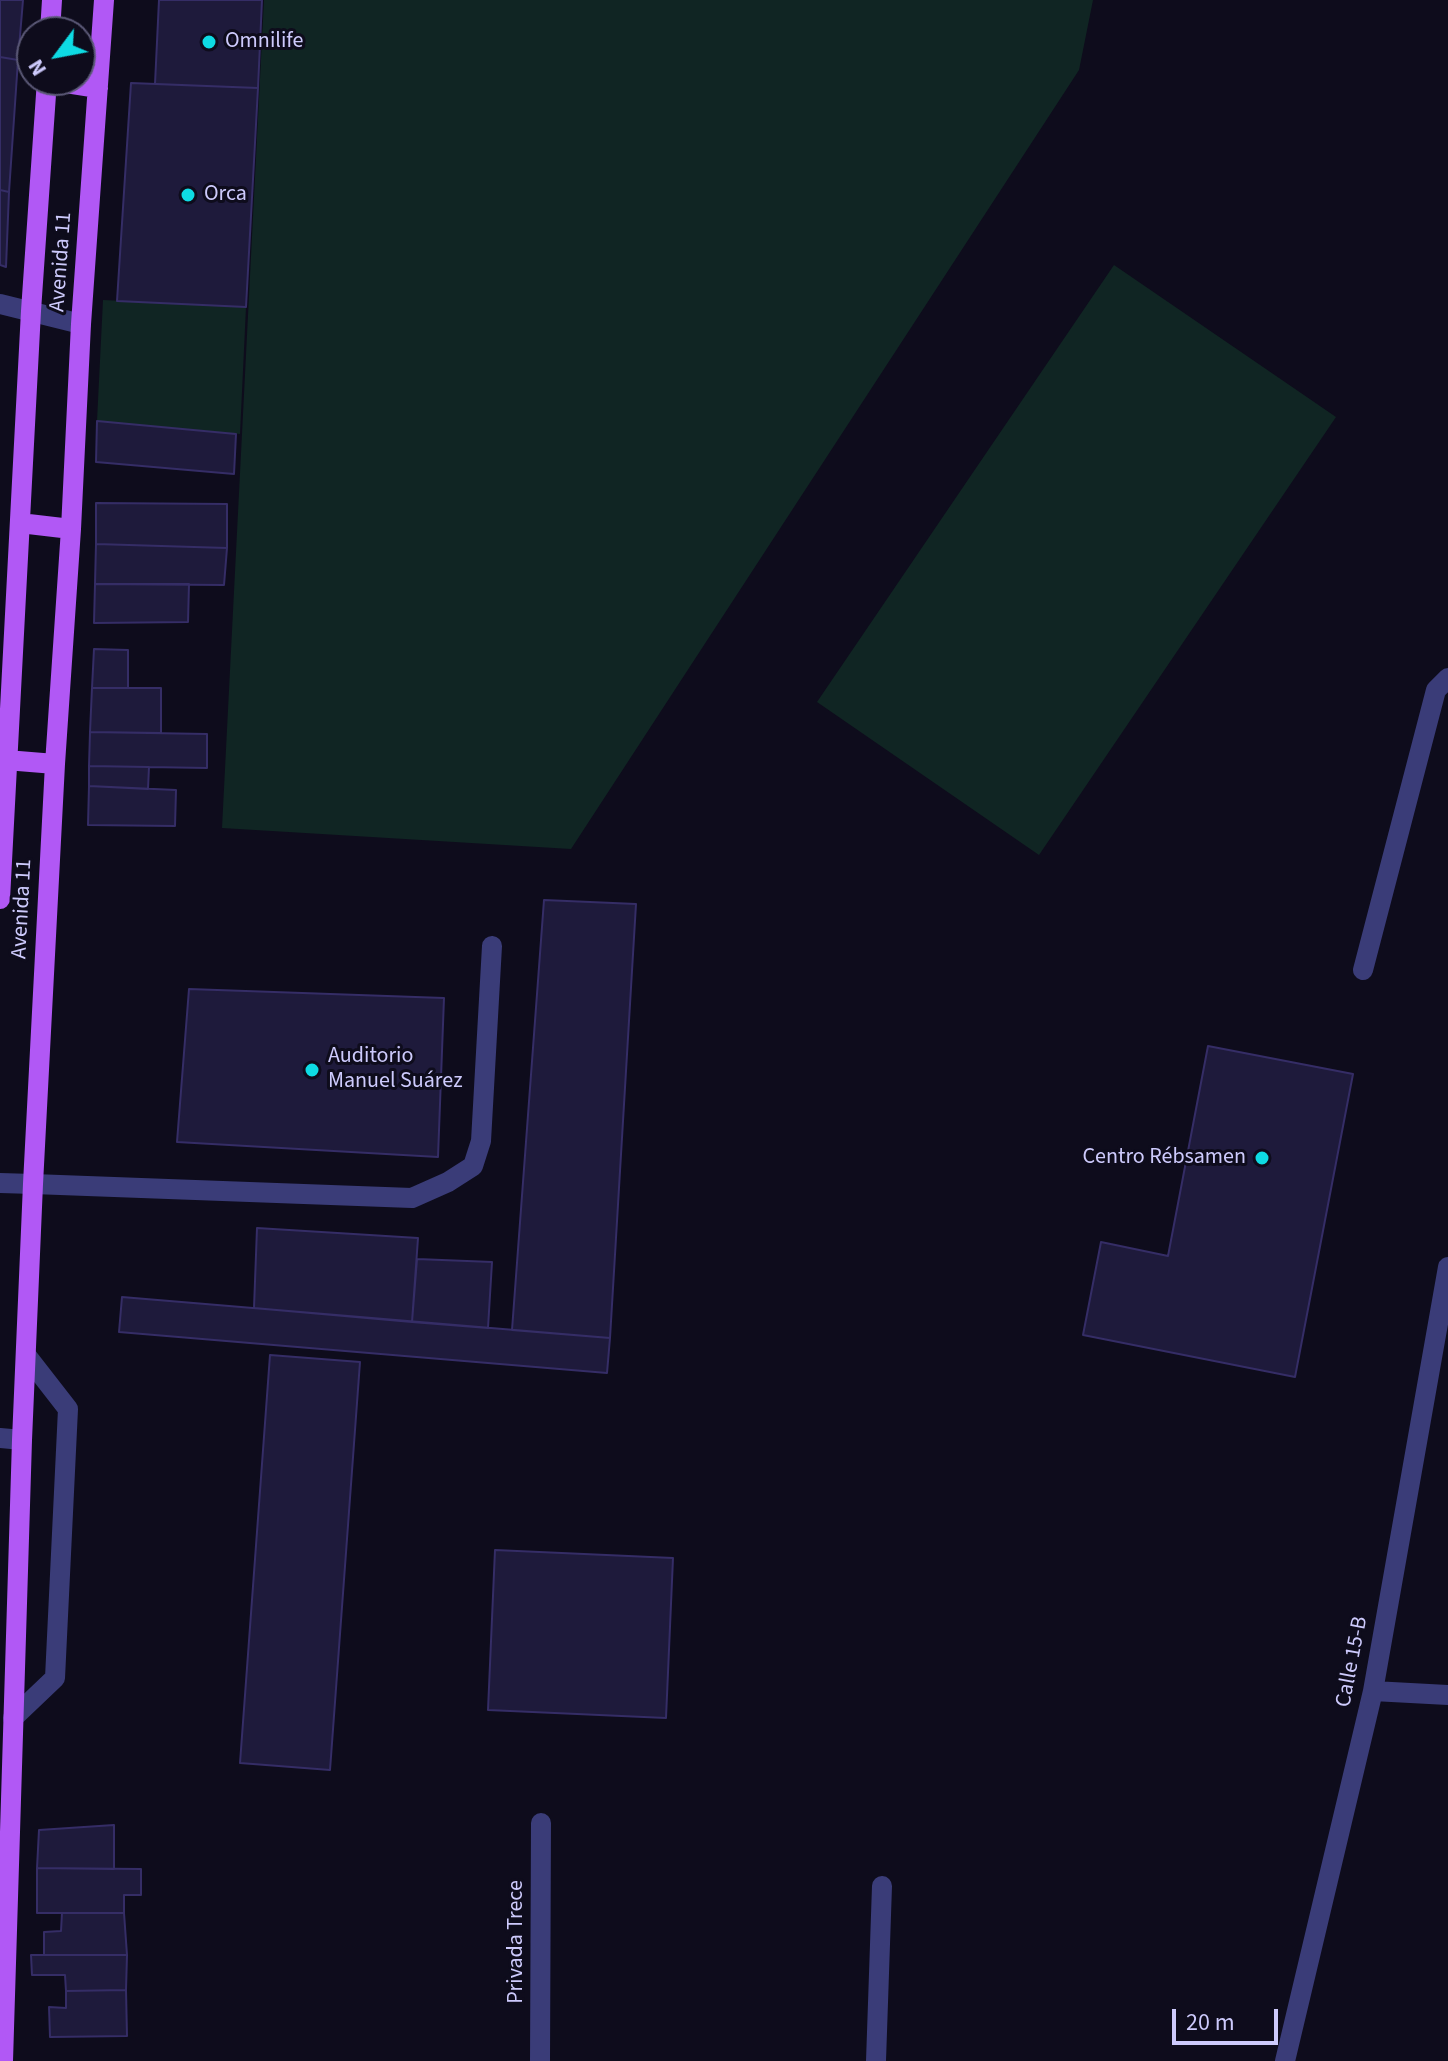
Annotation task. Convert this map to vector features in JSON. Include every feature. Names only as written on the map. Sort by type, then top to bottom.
[{"type":"main road","name":"Avenida 11","points":[[3,2061],[6,1754],[13,1718],[33,1184],[81,324],[104,0]]},
{"type":"main road","name":"Avenida 11","points":[[0,899],[31,311],[46,96]]},
{"type":"main road","points":[[20,523],[71,529]]},
{"type":"main road","points":[[6,760],[55,764]]},
{"type":"street","points":[[0,304],[81,324]]},
{"type":"street","points":[[1363,970],[1436,690],[1448,678]]},
{"type":"street","points":[[0,1183],[412,1198],[448,1182],[473,1166],[481,1141],[492,946]]},
{"type":"street","name":"Calle 15-B","points":[[1285,2061],[1373,1691],[1448,1267]]},
{"type":"street","points":[[13,1718],[55,1678],[68,1409],[26,1355]]},
{"type":"street","points":[[1426,1387],[1448,1388]]},
{"type":"street","points":[[0,1438],[22,1440]]},
{"type":"street","points":[[1373,1691],[1448,1695]]},
{"type":"street","name":"Privada Trece","points":[[540,2061],[541,1823]]},
{"type":"street","points":[[876,2061],[882,1886]]},
{"type":"green space","points":[[264,0],[1093,0],[1079,70],[571,849],[222,828]]},
{"type":"green space","points":[[1114,265],[1336,417],[1039,855],[817,702]]},
{"type":"green space","points":[[103,300],[246,307],[240,434],[97,421]]},
{"type":"building","points":[[0,0],[23,0],[22,16],[16,16],[16,60],[0,57]]},
{"type":"building","name":"Omnilife","points":[[159,0],[262,0],[258,88],[155,84]]},
{"type":"building","points":[[0,57],[16,60],[16,89],[9,192],[0,190]]},
{"type":"building","name":"Orca","points":[[131,83],[258,88],[246,307],[117,301]]},
{"type":"building","points":[[0,190],[9,192],[6,267],[0,265]]},
{"type":"building","points":[[97,421],[236,434],[234,474],[96,462]]},
{"type":"building","points":[[96,503],[227,504],[227,548],[96,544]]},
{"type":"building","points":[[96,544],[227,548],[224,585],[95,584]]},
{"type":"building","points":[[95,584],[189,584],[188,622],[94,623]]},
{"type":"building","points":[[94,649],[128,650],[128,688],[92,688]]},
{"type":"building","points":[[92,688],[161,688],[161,733],[90,732]]},
{"type":"building","points":[[90,732],[207,734],[207,768],[89,766]]},
{"type":"building","points":[[89,766],[149,767],[148,789],[89,786]]},
{"type":"building","points":[[89,786],[176,790],[175,826],[88,825]]},
{"type":"building","points":[[544,900],[636,904],[610,1338],[512,1330]]},
{"type":"building","name":"Auditorio Manuel Suárez","points":[[189,989],[444,998],[438,1157],[177,1142]]},
{"type":"building","name":"Centro Rébsamen","points":[[1208,1046],[1353,1074],[1295,1377],[1083,1335],[1101,1242],[1168,1256]]},
{"type":"building","points":[[257,1228],[418,1238],[412,1322],[254,1308]]},
{"type":"building","points":[[417,1259],[492,1262],[488,1328],[412,1322]]},
{"type":"building","points":[[122,1297],[610,1338],[607,1373],[119,1332]]},
{"type":"building","points":[[270,1355],[360,1362],[330,1770],[240,1763]]},
{"type":"building","points":[[495,1550],[673,1558],[666,1718],[488,1710]]},
{"type":"building","points":[[114,1825],[114,1869],[37,1868],[39,1830]]},
{"type":"building","points":[[37,1868],[141,1869],[141,1895],[124,1895],[124,1913],[37,1913]]},
{"type":"building","points":[[62,1913],[124,1913],[127,1955],[44,1955],[44,1932],[61,1931]]},
{"type":"building","points":[[31,1955],[127,1955],[126,1990],[66,1991],[65,1975],[32,1975]]},
{"type":"building","points":[[126,1990],[127,2036],[50,2037],[49,2007],[66,2008],[66,1991]]},
{"type":"place","name":"Omnilife","points":[[209,42]]},
{"type":"place","name":"Orca","points":[[188,195]]},
{"type":"place","name":"Auditorio Manuel Suárez","points":[[312,1070]]},
{"type":"place","name":"Centro Rébsamen","points":[[1262,1158]]}]
